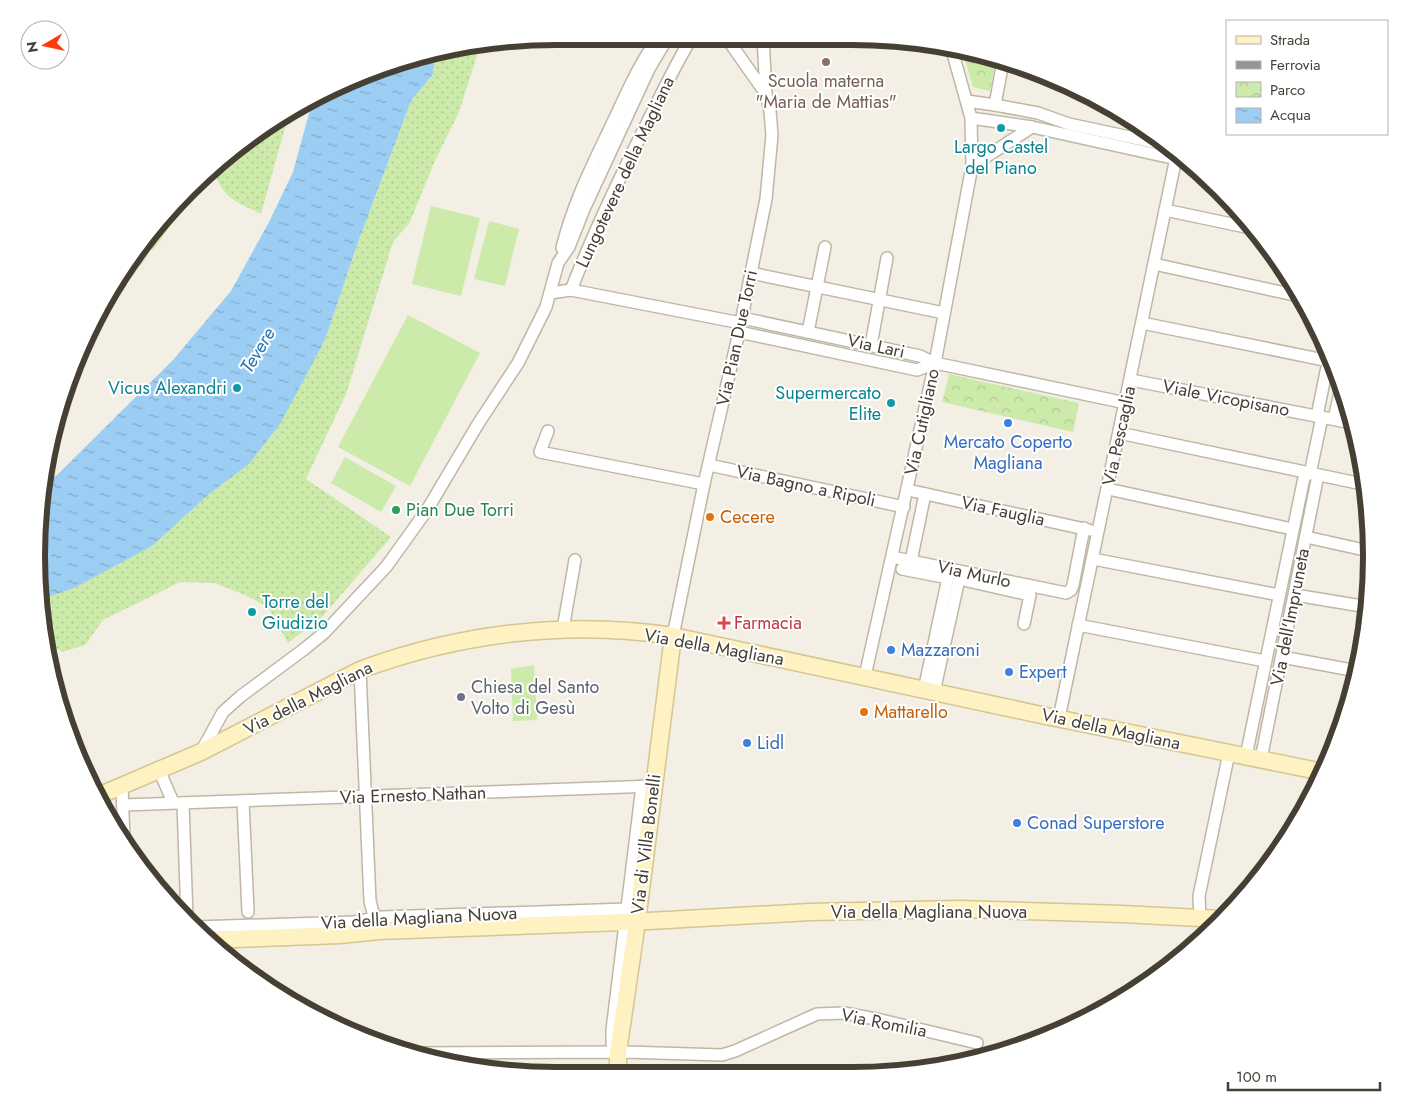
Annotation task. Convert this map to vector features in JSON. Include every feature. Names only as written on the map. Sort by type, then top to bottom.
[{"type":"main road","name":"Via della Magliana","points":[[104,794],[200,752],[360,670],[396,657],[512,632],[563,629],[673,636],[1315,770]]},
{"type":"main road","name":"Via di Villa Bonelli","points":[[618,1067],[630,918],[648,786],[673,636]]},
{"type":"main road","name":"Via della Magliana Nuova","points":[[219,940],[343,935],[376,925],[810,912],[959,909],[1211,919]]},
{"type":"street","name":"Lungotevere della Magliana","points":[[200,752],[224,712],[241,696],[324,633],[386,567],[426,510],[478,424],[510,377],[546,307],[571,216],[581,190],[638,72],[653,45]]},
{"type":"street","name":"Lungotevere della Magliana","points":[[558,263],[569,247],[584,209],[649,69],[663,45]]},
{"type":"street","name":"Lungotevere della Magliana","points":[[550,293],[571,290],[588,247],[637,143],[687,45]]},
{"type":"street","points":[[732,45],[766,94]]},
{"type":"street","name":"Via Pian Due Torri","points":[[673,636],[704,484],[741,324],[763,216],[771,159],[772,128],[766,94],[763,45]]},
{"type":"street","points":[[954,55],[971,118],[972,166]]},
{"type":"street","points":[[995,104],[1001,67]]},
{"type":"street","points":[[967,101],[995,104],[1038,114],[1069,124],[1150,141]]},
{"type":"street","points":[[971,118],[1032,127],[1167,154]]},
{"type":"street","points":[[972,166],[1032,127]]},
{"type":"street","name":"Via Pescaglia","points":[[1059,718],[1176,161]]},
{"type":"street","name":"Via Cutigliano","points":[[865,676],[935,363],[972,166]]},
{"type":"street","points":[[1165,210],[1242,226]]},
{"type":"street","points":[[808,332],[825,247]]},
{"type":"street","points":[[871,345],[887,258]]},
{"type":"street","points":[[1154,264],[1292,295]]},
{"type":"street","points":[[751,273],[944,313]]},
{"type":"street","points":[[571,290],[741,324],[917,370],[935,363]]},
{"type":"street","points":[[1142,323],[1323,358]]},
{"type":"street","name":"Via Lari","points":[[741,324],[808,332],[920,356],[935,363],[1126,403]]},
{"type":"street","name":"Via dell'Impruneta","points":[[1253,757],[1265,661],[1292,529],[1311,474],[1324,417],[1328,371]]},
{"type":"street","name":"Viale Vicopisano","points":[[1130,380],[1345,422]]},
{"type":"street","name":"Via dell'Impruneta","points":[[1324,417],[1337,394]]},
{"type":"street","points":[[548,431],[540,452],[704,484]]},
{"type":"street","points":[[1119,433],[1358,483]]},
{"type":"street","name":"Via Bagno a Ripoli","points":[[709,465],[904,507]]},
{"type":"street","name":"Via dell'Impruneta","points":[[1253,757],[1282,657],[1295,595],[1306,537],[1311,474]]},
{"type":"street","points":[[1108,489],[1292,529]]},
{"type":"street","name":"Via Fauglia","points":[[908,490],[1098,532]]},
{"type":"street","points":[[912,561],[925,494]]},
{"type":"street","name":"Via Murlo","points":[[892,557],[1066,593],[1071,590],[1084,528]]},
{"type":"street","points":[[1306,537],[1363,550]]},
{"type":"street","points":[[1093,559],[1279,595]]},
{"type":"street","points":[[563,629],[575,560]]},
{"type":"street","points":[[902,569],[948,578],[929,691]]},
{"type":"street","points":[[929,691],[959,579],[1030,595],[1024,624]]},
{"type":"street","points":[[1295,595],[1361,606]]},
{"type":"street","points":[[1078,625],[1265,661]]},
{"type":"street","points":[[1282,657],[1350,670]]},
{"type":"street","points":[[360,670],[370,901],[376,925]]},
{"type":"street","points":[[1200,918],[1199,896],[1229,753]]},
{"type":"street","points":[[159,770],[178,802],[186,908]]},
{"type":"street","points":[[122,786],[124,829]]},
{"type":"street","name":"Via Ernesto Nathan","points":[[123,805],[648,786]]},
{"type":"street","points":[[243,801],[248,912]]},
{"type":"street","name":"Via della Magliana Nuova","points":[[205,927],[347,922],[376,925]]},
{"type":"street","name":"Via Romilia","points":[[437,1053],[618,1052],[722,1055],[817,1014],[844,1013],[977,1043]]},
{"type":"green space","points":[[478,51],[459,112],[434,163],[410,222],[393,242],[346,394],[306,479],[391,537],[323,616],[288,643],[268,607],[243,594],[214,583],[180,582],[103,620],[85,645],[62,652],[53,645],[47,597],[74,588],[249,464],[325,340],[357,245],[411,101],[433,74],[435,60]]},
{"type":"green space","points":[[964,58],[995,65],[990,91],[973,87]]},
{"type":"green space","points":[[287,121],[261,214],[231,198],[221,187],[216,175],[219,172]]},
{"type":"green space","points":[[431,206],[480,218],[461,296],[412,284]]},
{"type":"green space","points":[[180,210],[181,211],[153,250],[150,247]]},
{"type":"green space","points":[[489,221],[519,229],[505,286],[474,279]]},
{"type":"green space","points":[[146,252],[149,254],[128,282],[126,280]]},
{"type":"green space","points":[[124,283],[127,285],[108,311]]},
{"type":"green space","points":[[408,315],[480,353],[410,486],[338,447]]},
{"type":"green space","points":[[949,374],[1079,403],[1073,432],[942,402]]},
{"type":"green space","points":[[345,457],[396,486],[381,512],[331,483]]},
{"type":"green space","points":[[534,665],[537,720],[513,721],[511,669]]},
{"type":"water","name":"Tevere","points":[[435,60],[433,74],[411,101],[357,245],[325,340],[280,424],[249,464],[209,494],[152,546],[74,588],[47,597],[46,523],[51,478],[57,475],[173,360],[231,291],[269,222],[293,172],[311,108],[360,84],[392,72]]},
{"type":"place","name":"Scuola materna \"Maria de Mattias\"","points":[[826,62]]},
{"type":"place","name":"Largo Castel del Piano","points":[[1001,128]]},
{"type":"place","name":"Vicus Alexandri","points":[[237,388]]},
{"type":"place","name":"Supermercato Elite","points":[[891,403]]},
{"type":"place","name":"Mercato Coperto Magliana","points":[[1008,423]]},
{"type":"place","name":"Pian Due Torri","points":[[396,510]]},
{"type":"place","name":"Cecere","points":[[710,517]]},
{"type":"place","name":"Torre del Giudizio","points":[[252,612]]},
{"type":"place","name":"Farmacia","points":[[724,623]]},
{"type":"place","name":"Mazzaroni","points":[[891,650]]},
{"type":"place","name":"Expert","points":[[1009,672]]},
{"type":"place","name":"Chiesa del Santo Volto di Gesù","points":[[461,697]]},
{"type":"place","name":"Mattarello","points":[[864,712]]},
{"type":"place","name":"Lidl","points":[[747,743]]},
{"type":"place","name":"Conad Superstore","points":[[1017,823]]}]
